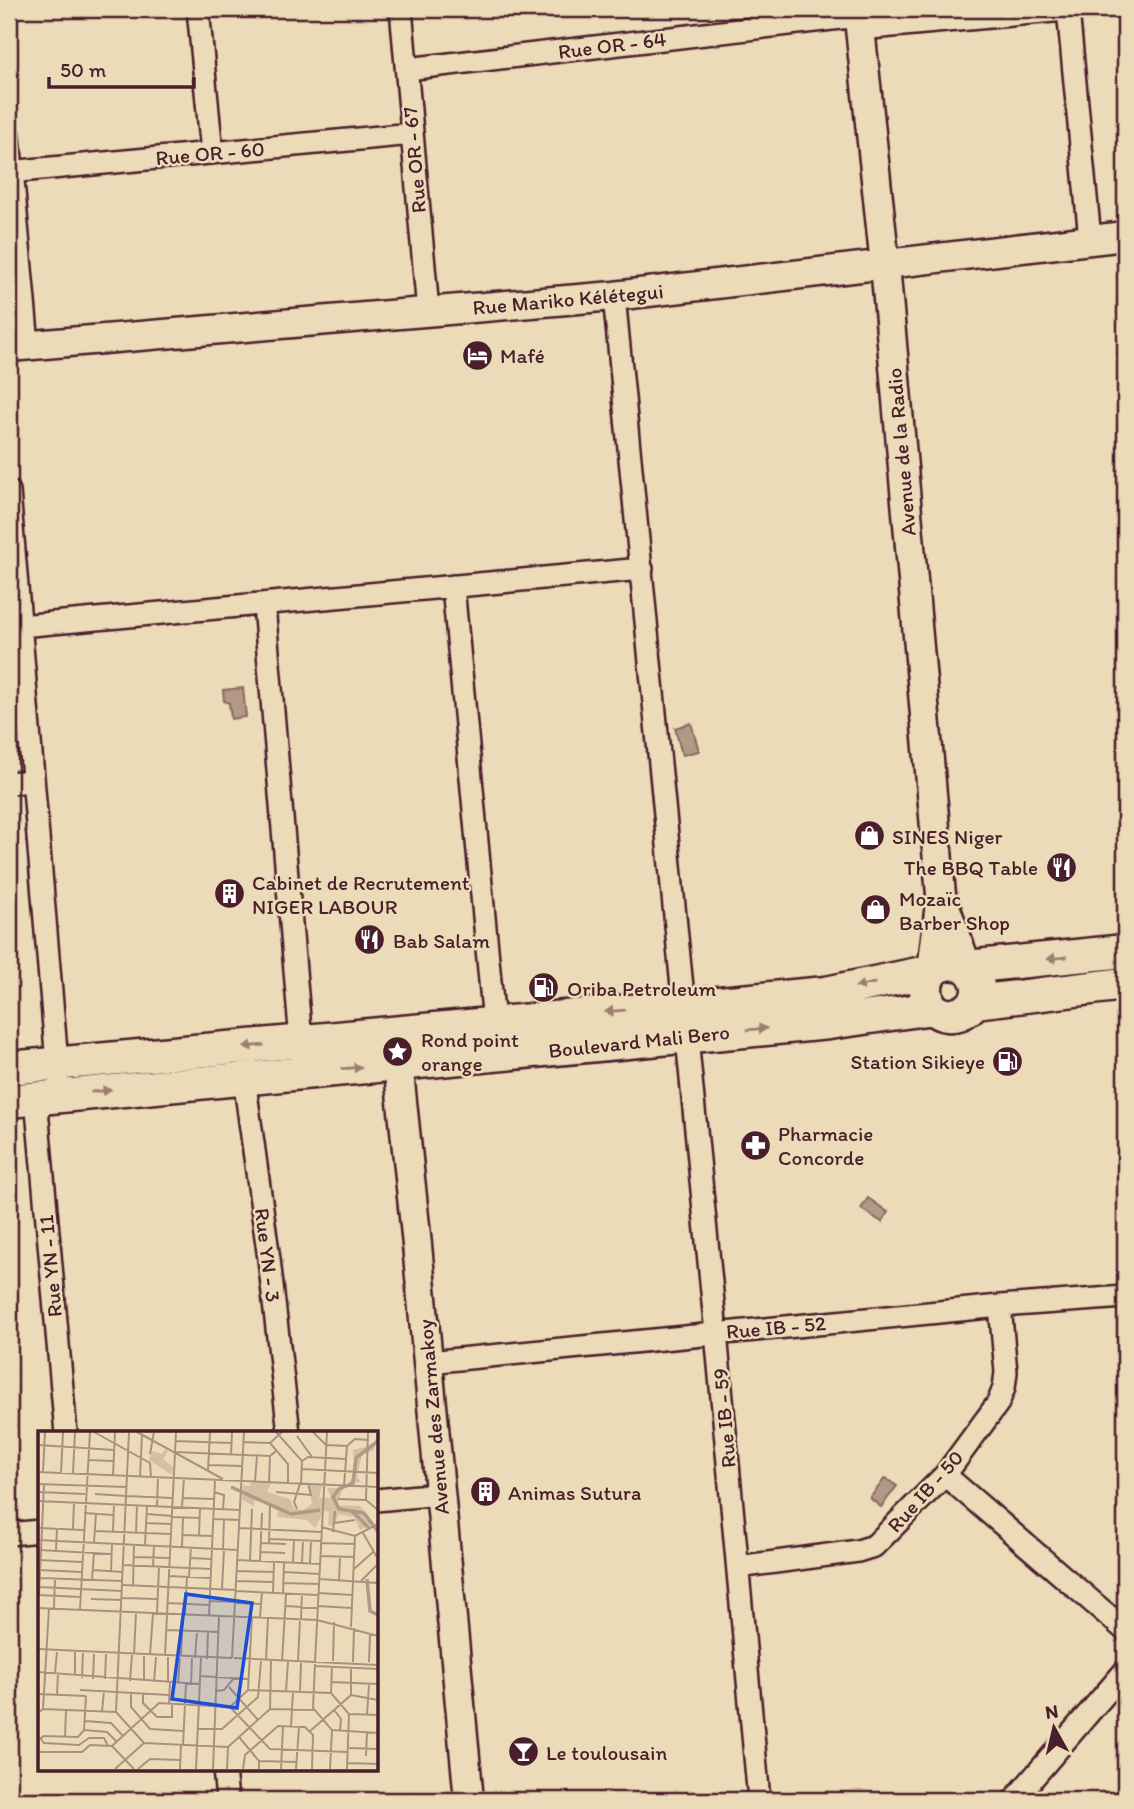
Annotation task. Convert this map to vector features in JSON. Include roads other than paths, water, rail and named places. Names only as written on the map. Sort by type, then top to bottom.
[{"type":"main road","points":[[967,967],[1125,951]]},
{"type":"main road","points":[[949,963],[967,967],[978,983],[975,1002],[961,1014],[951,1015],[933,1008],[926,994],[928,978],[932,971],[949,963]]},
{"type":"main road","name":"Boulevard Mali Bero","points":[[9,1068],[302,1056],[396,1049],[497,1055],[932,971]]},
{"type":"main road","points":[[975,1002],[1125,984]]},
{"type":"main road","name":"Boulevard Mali Bero","points":[[396,1049],[494,1023],[685,1020],[829,1023],[933,1008]]},
{"type":"main road","name":"Boulevard Mali Bero","points":[[35,1098],[244,1078],[302,1056]]},
{"type":"street","points":[[198,9],[212,153]]},
{"type":"street","name":"Rue OR - 67","points":[[401,9],[428,311]]},
{"type":"street","points":[[1068,9],[1090,239]]},
{"type":"street","name":"Rue OR - 64","points":[[407,69],[859,18],[1076,9]]},
{"type":"street","name":"Avenue de la Radio","points":[[859,18],[885,265],[940,895],[932,971]]},
{"type":"street","name":"Rue OR - 60","points":[[10,172],[412,134]]},
{"type":"street","points":[[9,137],[19,346]]},
{"type":"street","name":"Rue Mariko Kélétegui","points":[[19,346],[614,296],[1125,236]]},
{"type":"street","name":"Rue IB - 59","points":[[614,296],[759,1800]]},
{"type":"street","name":"Rue YN - 11","points":[[9,491],[14,626],[33,781],[57,1064],[35,1098],[66,1431]]},
{"type":"street","points":[[14,626],[642,569]]},
{"type":"street","points":[[453,586],[497,1055]]},
{"type":"street","points":[[264,605],[302,1056]]},
{"type":"street","points":[[9,783],[33,781]]},
{"type":"street","name":"Avenue de la Radio","points":[[940,895],[967,967]]},
{"type":"street","name":"Avenue des Zarmakoy","points":[[396,1049],[469,1800]]},
{"type":"street","name":"Rue YN - 3","points":[[244,1078],[289,1431]]},
{"type":"street","name":"Rue IB - 52","points":[[428,1362],[1000,1306],[1125,1297]]},
{"type":"street","name":"Rue IB - 50","points":[[738,1567],[858,1551],[874,1546],[945,1475],[998,1403],[1006,1372],[1000,1306]]},
{"type":"street","points":[[945,1475],[1125,1629]]},
{"type":"street","points":[[378,1500],[440,1494]]},
{"type":"street","points":[[9,1534],[38,1531]]},
{"type":"street","points":[[1014,1800],[1125,1671]]},
{"type":"street","points":[[224,1770],[227,1800]]},
{"type":"place","name":"Mafé","points":[[477,355]]},
{"type":"place","name":"SINES Niger","points":[[869,836]]},
{"type":"place","name":"The BBQ Table","points":[[1061,867]]},
{"type":"place","name":"Cabinet de Recrutement NIGER LABOUR","points":[[229,894]]},
{"type":"place","name":"Mozaïc Barber Shop","points":[[876,910]]},
{"type":"place","name":"Bab Salam","points":[[370,940]]},
{"type":"place","name":"Oriba Petroleum","points":[[544,988]]},
{"type":"place","name":"Rond point orange","points":[[398,1051]]},
{"type":"place","name":"Station Sikieye","points":[[1008,1061]]},
{"type":"place","name":"Pharmacie Concorde","points":[[755,1145]]},
{"type":"place","name":"Animas Sutura","points":[[485,1492]]},
{"type":"place","name":"Le toulousain","points":[[523,1752]]}]
